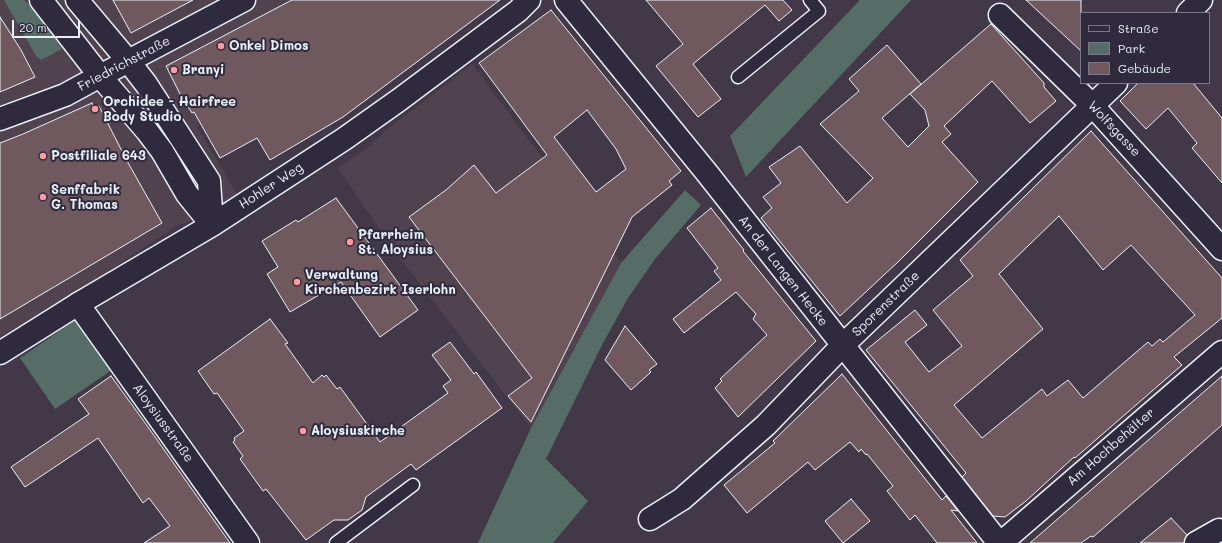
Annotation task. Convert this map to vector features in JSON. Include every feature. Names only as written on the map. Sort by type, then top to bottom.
[{"type":"street","points":[[41,0],[100,76],[162,151],[187,194],[212,225]]},
{"type":"street","points":[[77,0],[146,84],[209,181],[212,225]]},
{"type":"street","name":"Friedrichstraße","points":[[0,119],[65,95],[244,0]]},
{"type":"street","name":"Hohler Weg","points":[[0,352],[212,225],[344,139],[518,11],[529,0]]},
{"type":"street","name":"An der Langen Hecke","points":[[566,0],[706,173],[1000,543]]},
{"type":"street","points":[[1189,12],[1201,0]]},
{"type":"street","name":"Wolfsgasse","points":[[1000,15],[1093,106],[1222,248]]},
{"type":"street","name":"Sporenstraße","points":[[650,519],[682,499],[766,425],[842,346],[1115,84]]},
{"type":"street","name":"Aloysiusstraße","points":[[78,304],[248,543]]},
{"type":"street","name":"Am Hochbehälter","points":[[1000,543],[1222,352]]},
{"type":"street","points":[[1196,543],[1219,530]]},
{"type":"lane","points":[[738,77],[820,11],[810,0]]},
{"type":"lane","points":[[336,543],[413,486]]},
{"type":"shaded area","points":[[0,0],[422,0],[197,127],[245,207],[180,224],[101,276],[0,337]]},
{"type":"shaded area","points":[[472,64],[621,263],[531,428],[395,252],[338,168],[367,148],[385,131]]},
{"type":"green space","points":[[4,0],[24,0],[33,8],[62,49],[41,60],[36,56]]},
{"type":"green space","points":[[860,0],[911,0],[746,177],[730,136]]},
{"type":"green space","points":[[685,190],[701,205],[655,259],[628,298],[602,345],[546,459],[588,501],[553,543],[478,543],[531,428],[621,263]]},
{"type":"green space","points":[[77,319],[112,370],[55,409],[20,358]]},
{"type":"building","points":[[113,0],[193,0],[131,33]]},
{"type":"building","points":[[292,0],[500,0],[343,117],[270,160],[257,138],[220,158],[194,112],[192,113],[180,94],[166,66]]},
{"type":"building","points":[[646,0],[783,0],[792,10],[779,21],[765,5],[693,64],[721,99],[698,117],[656,66],[683,44]]},
{"type":"building","points":[[1026,0],[1081,0],[1080,50]]},
{"type":"building","points":[[551,10],[681,171],[669,181],[672,185],[632,217],[531,422],[508,396],[532,378],[409,217],[446,190],[474,165],[496,193],[547,155],[479,63]],"holes":[[[587,110],[616,149],[626,169],[596,192],[554,137]]]},
{"type":"building","points":[[0,17],[21,50],[35,77],[0,92]]},
{"type":"building","points":[[991,24],[1044,83],[1044,87],[1056,101],[1030,123],[992,81],[944,126],[951,134],[942,142],[978,182],[899,261],[840,316],[761,218],[772,208],[763,197],[781,183],[769,167],[800,146],[847,203],[873,178],[820,124],[859,91],[849,79],[887,45],[921,84],[882,118],[908,147],[929,126],[925,110],[910,94]]},
{"type":"building","points":[[1137,84],[1194,84],[1222,118],[1222,183],[1192,148],[1197,143],[1168,108],[1146,129],[1120,101]]},
{"type":"building","points":[[92,103],[94,108],[99,106],[127,161],[162,223],[0,319],[0,143]]},
{"type":"building","points":[[1091,131],[1222,278],[1222,318],[1174,357],[1182,365],[1075,458],[1074,457],[1026,501],[1005,517],[993,516],[962,477],[966,473],[866,350],[915,310],[927,325],[905,342],[929,372],[962,346],[933,310],[973,276],[960,260]],"holes":[[[1059,216],[1103,270],[1131,245],[1195,315],[1163,342],[1160,339],[1152,346],[1148,342],[1083,398],[1068,380],[1047,396],[1042,389],[982,438],[954,405],[1043,329],[999,274]]]},
{"type":"building","points":[[336,198],[418,310],[380,337],[341,282],[290,312],[267,274],[278,267],[262,241],[296,220],[298,222]]},
{"type":"building","points":[[711,208],[744,250],[743,251],[816,341],[738,417],[715,388],[722,381],[720,379],[767,335],[753,319],[756,314],[736,292],[684,333],[673,319],[721,280],[714,271],[718,268],[687,228]]},
{"type":"building","name":"Aloysiuskirche","points":[[270,319],[288,343],[285,344],[313,383],[322,375],[324,377],[326,375],[337,389],[340,387],[380,442],[448,393],[443,386],[451,380],[432,355],[450,342],[474,374],[476,372],[502,408],[416,470],[411,464],[366,497],[362,510],[348,520],[334,520],[306,540],[266,489],[263,491],[240,459],[243,456],[233,442],[235,440],[234,438],[244,431],[217,393],[214,394],[198,371]]},
{"type":"building","points":[[625,326],[657,364],[649,370],[651,372],[631,390],[605,360]]},
{"type":"building","points":[[842,374],[942,500],[946,496],[958,511],[951,510],[977,543],[937,543],[915,515],[910,520],[887,491],[893,486],[867,454],[866,455],[861,449],[859,452],[850,442],[815,470],[808,462],[747,513],[724,485],[775,443],[773,441]]},
{"type":"building","points":[[111,376],[230,543],[144,543],[170,526],[149,498],[143,503],[98,438],[25,487],[11,467],[89,414],[78,399]]},
{"type":"building","points":[[1222,376],[1222,425],[1165,475],[1093,537],[1091,536],[1081,543],[1030,543]]},
{"type":"building","points":[[851,499],[870,521],[843,543],[825,521]]},
{"type":"building","points":[[1171,518],[1187,535],[1184,543],[1140,543]]},
{"type":"place","name":"Onkel Dimos","points":[[221,46]]},
{"type":"place","name":"Branyi","points":[[174,70]]},
{"type":"place","name":"Orchidee - Hairfree Body Studio","points":[[95,109]]},
{"type":"place","name":"Postfiliale 643","points":[[43,156]]},
{"type":"place","name":"Senffabrik G. Thomas","points":[[43,197]]},
{"type":"place","name":"Pfarrheim St. Aloysius","points":[[350,242]]},
{"type":"place","name":"Verwaltung Kirchenbezirk Iserlohn","points":[[297,282]]},
{"type":"place","name":"Aloysiuskirche","points":[[303,431]]}]
